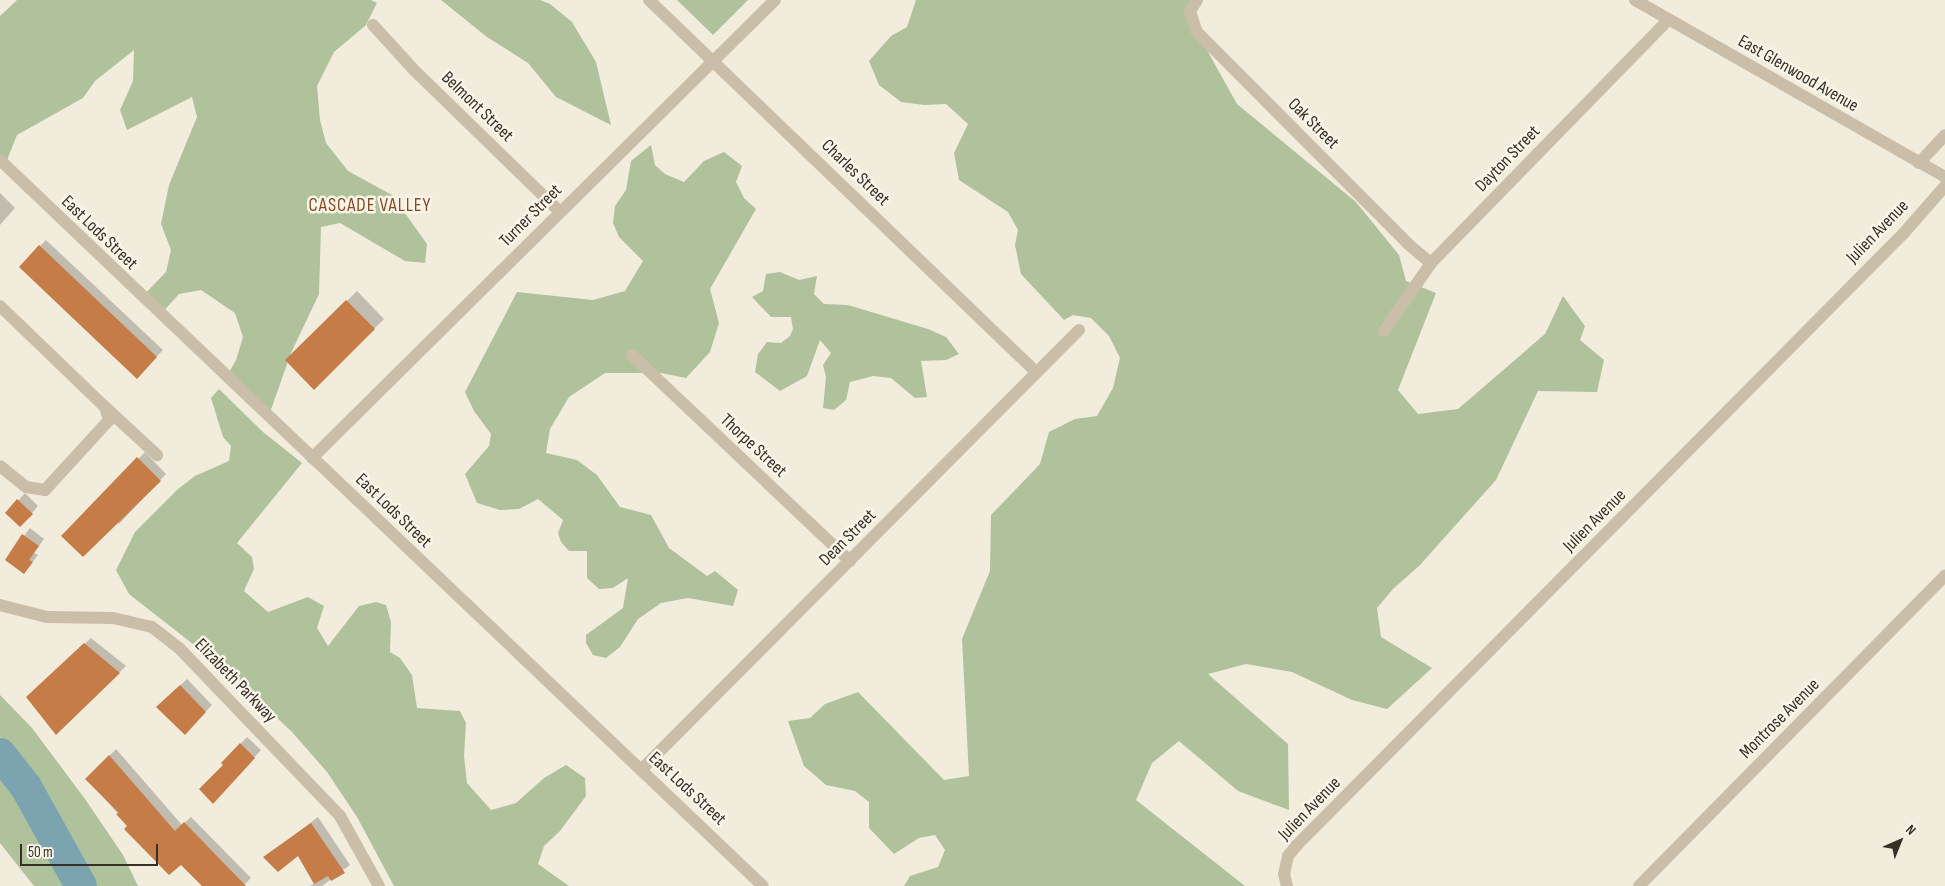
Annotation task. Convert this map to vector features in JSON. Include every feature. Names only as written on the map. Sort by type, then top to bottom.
[{"type":"street","name":"Charles Street","points":[[648,0],[714,61],[1036,372]]},
{"type":"street","name":"Turner Street","points":[[312,458],[775,0]]},
{"type":"street","name":"Oak Street","points":[[1197,0],[1190,10],[1197,32],[1408,244],[1431,263]]},
{"type":"street","name":"East Glenwood Avenue","points":[[1635,0],[1667,21],[1945,177]]},
{"type":"street","name":"Dayton Street","points":[[1384,331],[1431,263],[1667,21]]},
{"type":"street","name":"Belmont Street","points":[[373,25],[413,69],[560,212]]},
{"type":"street","points":[[1919,163],[1945,135]]},
{"type":"street","name":"East Lods Street","points":[[0,160],[763,886]]},
{"type":"street","name":"Julien Avenue","points":[[1287,886],[1284,874],[1288,856],[1297,845],[1903,234],[1945,186]]},
{"type":"street","points":[[0,306],[157,455]]},
{"type":"street","name":"Dean Street","points":[[641,770],[1079,330]]},
{"type":"street","name":"Thorpe Street","points":[[632,356],[850,561]]},
{"type":"street","points":[[0,466],[26,487],[45,490],[109,420],[105,407]]},
{"type":"street","name":"Montrose Avenue","points":[[1638,886],[1945,576]]},
{"type":"street","name":"Elizabeth Parkway","points":[[0,605],[46,617],[113,618],[152,628],[179,648],[340,816],[379,886]]},
{"type":"green space","points":[[17,0],[371,0],[377,3],[366,25],[334,52],[317,86],[320,120],[326,143],[348,171],[392,195],[427,244],[425,263],[405,261],[340,223],[321,227],[319,294],[291,353],[268,418],[226,378],[236,360],[243,337],[235,313],[201,290],[179,294],[160,315],[141,298],[166,272],[171,250],[161,224],[169,185],[197,117],[192,97],[127,130],[120,110],[133,81],[134,50],[95,81],[83,98],[17,135],[5,165],[0,160],[0,16]]},
{"type":"green space","points":[[441,0],[540,0],[550,4],[572,22],[596,62],[611,125],[556,97],[528,63],[487,37]]},
{"type":"green space","points":[[677,0],[748,0],[713,35]]},
{"type":"green space","points":[[916,0],[1194,0],[1197,32],[1237,104],[1356,202],[1399,255],[1406,281],[1436,293],[1398,390],[1418,414],[1458,409],[1545,334],[1563,296],[1585,326],[1580,340],[1604,360],[1597,392],[1538,391],[1496,480],[1420,565],[1393,589],[1377,608],[1381,637],[1432,668],[1387,709],[1352,700],[1292,672],[1246,664],[1208,674],[1288,744],[1289,810],[1238,791],[1179,741],[1152,763],[1136,800],[1245,886],[904,886],[910,876],[938,867],[945,850],[935,835],[919,838],[894,854],[869,828],[869,802],[855,791],[826,785],[804,766],[788,721],[810,718],[825,704],[858,692],[944,780],[969,776],[962,639],[990,571],[991,515],[1040,464],[1049,432],[1075,419],[1097,416],[1113,388],[1120,358],[1109,336],[1091,318],[1073,315],[1064,320],[1021,274],[1015,245],[1018,230],[1008,212],[959,180],[954,153],[968,124],[946,104],[924,105],[901,102],[879,85],[869,61],[891,36],[907,27]]},
{"type":"green space","points":[[651,145],[655,165],[665,174],[684,182],[704,161],[724,152],[742,166],[736,182],[744,198],[756,209],[710,289],[719,323],[710,352],[686,378],[661,373],[605,373],[569,397],[550,429],[546,453],[577,460],[597,475],[620,507],[651,515],[669,548],[707,576],[715,571],[738,590],[733,606],[688,598],[661,603],[638,619],[620,647],[606,658],[593,655],[586,643],[586,635],[623,608],[628,578],[613,588],[599,589],[587,578],[587,551],[569,551],[561,542],[558,533],[563,520],[538,499],[519,509],[500,510],[477,503],[465,474],[489,446],[491,434],[474,411],[465,392],[517,292],[593,300],[625,291],[643,261],[619,237],[613,223],[615,206],[626,190],[631,161]]},
{"type":"green space","points":[[780,272],[799,280],[817,276],[814,294],[824,304],[848,305],[928,329],[946,337],[959,354],[946,360],[921,361],[927,397],[915,398],[891,378],[873,376],[850,382],[846,400],[834,410],[823,408],[826,377],[823,365],[831,353],[820,340],[807,376],[780,391],[755,372],[758,354],[767,342],[781,343],[790,336],[793,329],[791,317],[771,317],[752,297],[763,291],[766,274]]},
{"type":"green space","points":[[219,389],[263,432],[302,463],[237,543],[252,557],[254,569],[244,591],[268,612],[308,597],[324,606],[317,628],[328,646],[359,606],[376,602],[386,605],[391,622],[390,652],[400,658],[412,675],[417,708],[460,711],[466,723],[464,756],[467,783],[491,810],[516,803],[544,778],[566,765],[585,778],[586,796],[560,831],[544,846],[538,864],[569,886],[394,886],[357,817],[327,772],[292,732],[226,670],[129,594],[116,570],[135,532],[178,489],[195,476],[229,461],[231,446],[223,437],[211,398]]},
{"type":"green space","points":[[0,695],[32,728],[85,799],[123,855],[138,886],[93,886],[12,751],[0,737]]},
{"type":"green space","points":[[0,764],[25,798],[71,886],[34,886],[0,843]]},
{"type":"building","points":[[39,245],[157,357],[137,379],[19,267]]},
{"type":"building","points":[[346,300],[375,329],[314,390],[285,360]]},
{"type":"building","points":[[137,457],[161,481],[83,557],[61,536]]},
{"type":"building","points":[[17,499],[33,514],[20,527],[5,513]]},
{"type":"building","points":[[22,534],[39,546],[29,560],[33,562],[24,574],[5,560]]},
{"type":"building","points":[[84,643],[120,673],[56,735],[26,697]]},
{"type":"building","points":[[180,685],[206,712],[185,735],[156,707]]},
{"type":"building","points":[[240,743],[255,758],[213,804],[199,789],[223,765],[221,763]]},
{"type":"building","points":[[109,755],[175,831],[184,822],[246,886],[202,886],[181,865],[169,875],[124,829],[127,826],[116,814],[119,813],[85,779]]},
{"type":"building","points":[[311,823],[345,873],[331,881],[328,876],[314,884],[298,856],[278,872],[263,857]]},
{"type":"waterway","points":[[0,754],[26,787],[81,886]]},
{"type":"district","name":"CASCADE VALLEY","points":[[370,206]]}]
